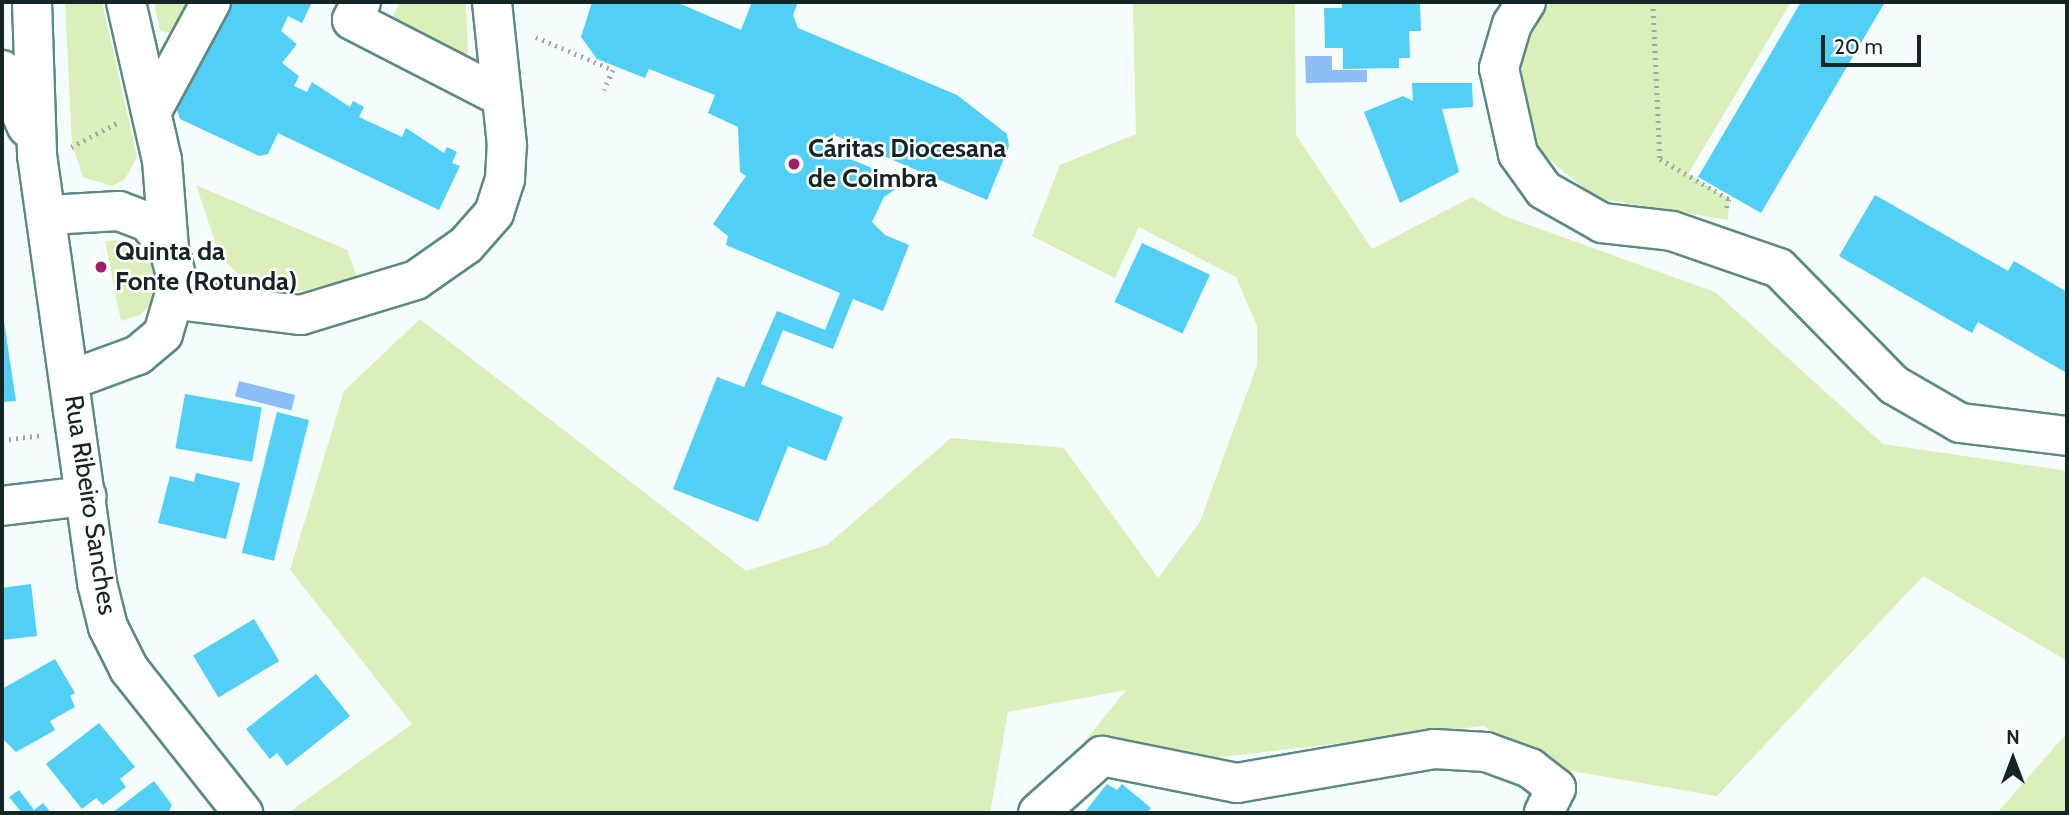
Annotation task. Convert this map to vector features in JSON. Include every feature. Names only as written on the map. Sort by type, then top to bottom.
[{"type":"street","name":"Rua Ribeiro Sanches","points":[[32,2],[52,152],[47,215],[100,594],[129,669],[243,813]]},
{"type":"street","points":[[70,380],[138,355],[163,334],[177,300],[152,111],[126,2]]},
{"type":"street","points":[[152,111],[211,2]]},
{"type":"street","points":[[360,2],[352,20],[502,97]]},
{"type":"street","points":[[177,300],[301,315],[416,280],[466,245],[494,213],[505,179],[502,97],[492,2]]},
{"type":"street","points":[[1526,2],[1512,24],[1499,68],[1518,154],[1544,190],[1602,223],[1672,232],[1779,268],[1894,385],[1960,423],[2067,436]]},
{"type":"street","name":"Rua Ribeiro Sanches","points":[[2,70],[52,152]]},
{"type":"street","points":[[47,215],[119,211],[148,222],[169,249]]},
{"type":"street","points":[[2,506],[86,496]]},
{"type":"street","points":[[1038,813],[1102,756],[1237,783],[1434,749],[1486,752],[1530,768],[1556,788],[1544,813]]},
{"type":"path","points":[[1653,2],[1660,159],[1729,200]]},
{"type":"path","points":[[536,37],[613,70],[604,90]]},
{"type":"path","points":[[52,152],[152,111]]},
{"type":"green space","points":[[65,2],[102,2],[137,157],[125,179],[112,186],[83,177],[72,144]]},
{"type":"green space","points":[[154,2],[195,2],[177,35],[160,31]]},
{"type":"green space","points":[[400,2],[466,2],[468,53],[463,58],[392,19]]},
{"type":"green space","points":[[1133,2],[1295,2],[1296,135],[1372,249],[1472,197],[1504,216],[1715,292],[1883,444],[2067,471],[2067,661],[1923,576],[1717,796],[1560,769],[1483,726],[1213,758],[1086,740],[1126,690],[1008,712],[990,813],[288,813],[412,724],[290,570],[344,391],[420,319],[746,571],[827,545],[951,438],[1064,448],[1158,578],[1200,522],[1257,365],[1257,326],[1236,277],[1139,227],[1115,278],[1032,236],[1060,165],[1136,134]]},
{"type":"green space","points":[[1550,2],[1791,2],[1688,174],[1729,199],[1728,220],[1596,198],[1537,149],[1525,116],[1521,81],[1524,49]]},
{"type":"green space","points":[[196,185],[347,250],[357,277],[303,291],[269,291],[248,283],[220,257]]},
{"type":"green space","points":[[125,240],[143,247],[155,263],[159,282],[154,301],[140,315],[121,321],[105,241]]},
{"type":"green space","points":[[2067,733],[2067,813],[1997,813]]},
{"type":"water","points":[[1305,56],[1332,56],[1332,70],[1367,70],[1367,82],[1306,83]]},
{"type":"water","points":[[239,381],[295,395],[291,411],[235,397]]},
{"type":"building","points":[[229,2],[312,2],[302,23],[288,16],[281,31],[297,44],[282,63],[299,76],[294,86],[307,92],[312,82],[350,107],[353,101],[364,107],[359,117],[402,137],[406,128],[444,153],[447,147],[457,152],[452,163],[460,166],[439,210],[278,133],[268,154],[259,156],[180,119],[177,110]]},
{"type":"building","points":[[592,2],[676,2],[741,30],[752,2],[798,2],[793,15],[798,28],[957,95],[1007,134],[1009,146],[987,200],[834,135],[828,150],[906,182],[884,197],[872,222],[885,235],[909,245],[883,311],[853,299],[833,349],[783,330],[761,384],[843,417],[826,461],[788,446],[758,522],[673,489],[717,377],[744,387],[777,311],[825,330],[840,293],[726,245],[728,236],[713,224],[746,176],[740,172],[738,127],[708,113],[715,95],[649,69],[645,78],[597,59],[581,37]]},
{"type":"building","points":[[1342,2],[1420,2],[1421,31],[1409,31],[1410,58],[1399,58],[1399,68],[1343,69],[1343,48],[1325,48],[1324,8],[1342,8]]},
{"type":"building","points":[[1801,2],[1885,2],[1761,213],[1698,177]]},
{"type":"building","points":[[1412,83],[1472,83],[1473,107],[1442,109],[1459,172],[1400,203],[1364,112],[1403,96],[1413,101]]},
{"type":"building","points":[[1875,195],[2008,271],[2014,261],[2067,292],[2067,373],[1978,322],[1972,333],[1839,256]]},
{"type":"building","points":[[1142,243],[1210,275],[1183,334],[1115,302]]},
{"type":"building","points":[[2,308],[16,401],[2,402]]},
{"type":"building","points":[[185,394],[262,408],[252,462],[175,448]]},
{"type":"building","points":[[277,412],[309,420],[274,561],[242,553]]},
{"type":"building","points":[[196,473],[240,483],[226,539],[158,523],[170,476],[194,482]]},
{"type":"building","points":[[31,584],[37,636],[2,640],[2,588]]},
{"type":"building","points":[[254,619],[279,661],[218,698],[193,656]]},
{"type":"building","points":[[55,659],[75,693],[70,696],[75,707],[50,721],[55,730],[16,752],[2,738],[2,689]]},
{"type":"building","points":[[316,674],[350,716],[287,766],[277,753],[270,759],[246,729]]},
{"type":"building","points":[[99,723],[135,767],[120,779],[126,787],[103,805],[96,798],[82,809],[46,764]]},
{"type":"building","points":[[154,781],[172,805],[168,813],[112,813]]},
{"type":"building","points":[[1107,784],[1117,790],[1122,784],[1151,808],[1147,813],[1084,813]]},
{"type":"building","points":[[19,790],[34,810],[43,803],[51,813],[22,813],[9,797]]},
{"type":"place","name":"Cáritas Diocesana de Coimbra","points":[[794,164]]},
{"type":"place","name":"Quinta da Fonte (Rotunda)","points":[[101,267]]}]
